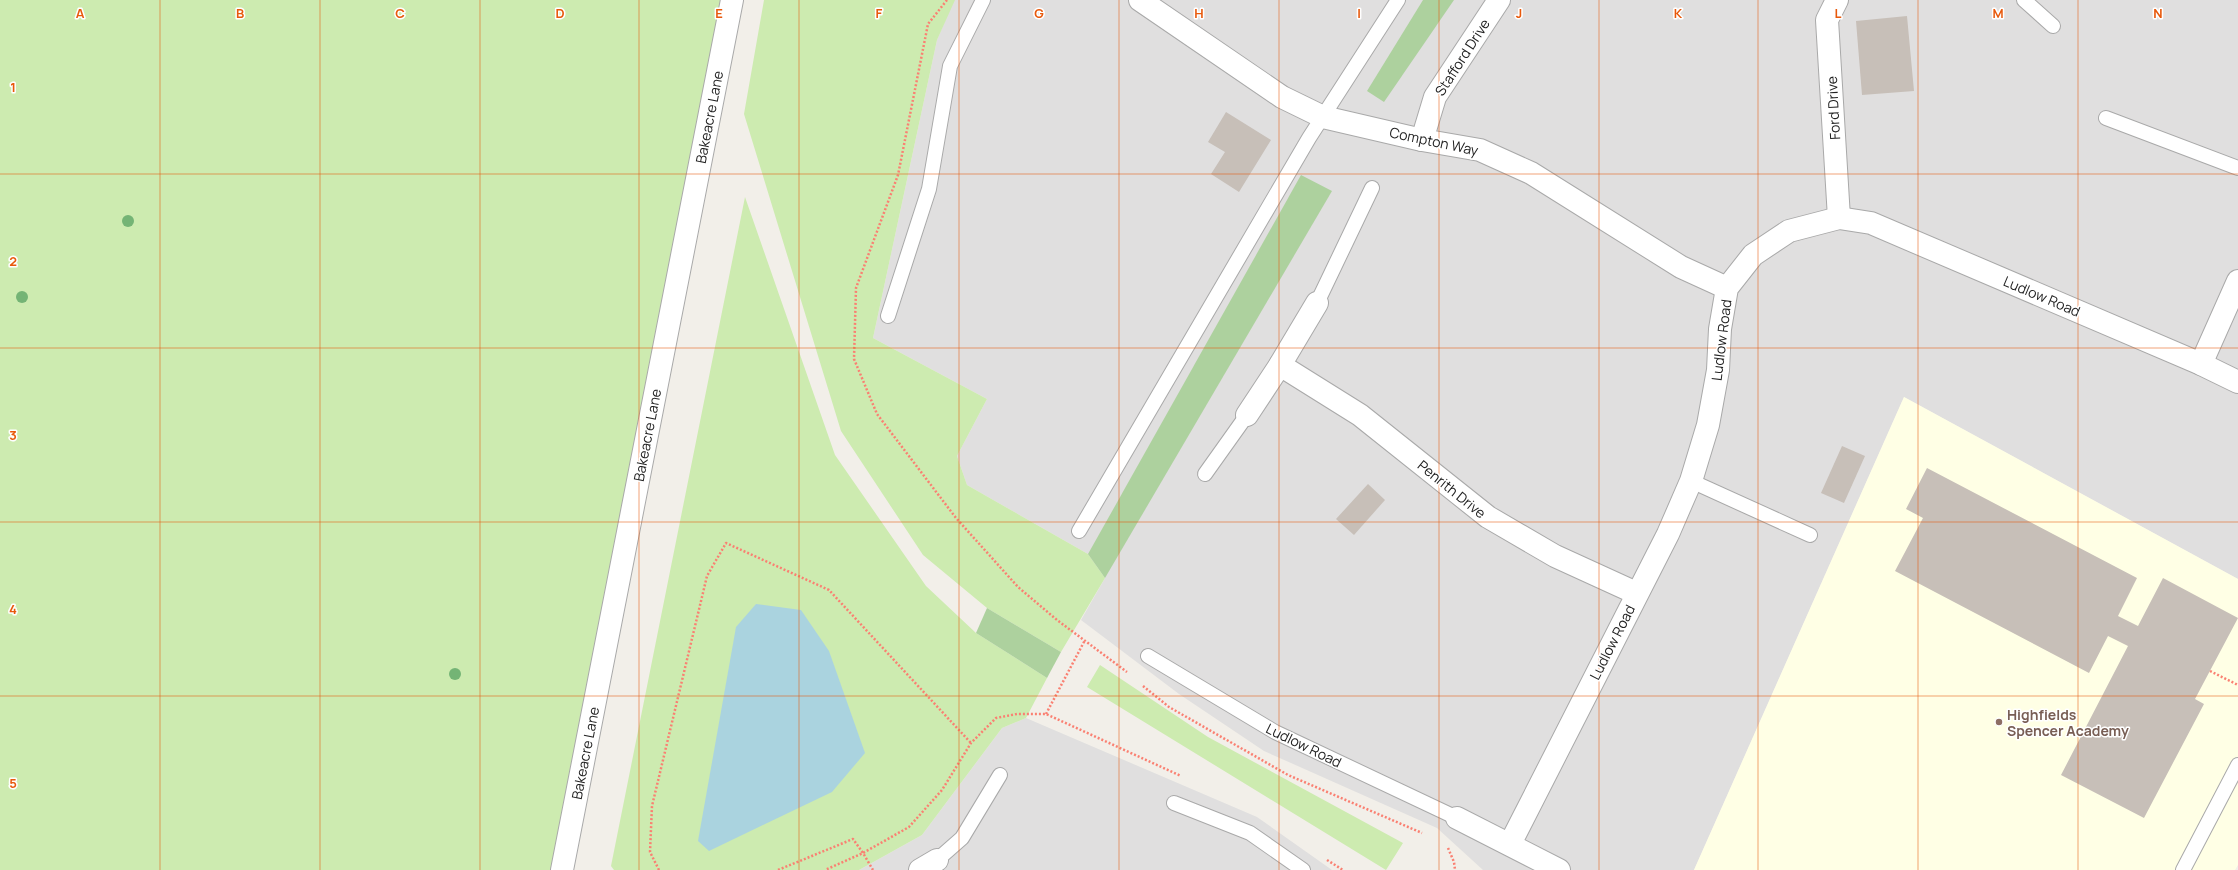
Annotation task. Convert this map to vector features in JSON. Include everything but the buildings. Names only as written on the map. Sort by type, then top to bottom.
[{"type":"street","name":"Bakeacre Lane","points":[[562,870],[732,0]]},
{"type":"street","name":"Compton Way","points":[[1140,0],[1282,97],[1323,117],[1422,140],[1480,150],[1531,173],[1595,211],[1681,267],[1727,288]]},
{"type":"street","name":"Stafford Drive","points":[[1422,140],[1435,97],[1499,0]]},
{"type":"street","name":"Ford Drive","points":[[1837,0],[1827,20],[1839,218]]},
{"type":"street","name":"Ludlow Road","points":[[1510,844],[1636,593],[1668,534],[1690,481],[1709,417],[1718,370],[1720,329],[1727,288],[1753,255],[1788,231],[1839,218],[1871,223],[2201,364],[2238,382]]},
{"type":"street","points":[[2201,364],[2238,281]]},
{"type":"street","points":[[1247,415],[1280,365],[1317,303]]},
{"type":"street","name":"Penrith Drive","points":[[1280,365],[1360,415],[1488,517],[1555,556],[1636,593]]},
{"type":"street","name":"Ludlow Road","points":[[1457,818],[1559,870]]},
{"type":"lane","points":[[888,316],[929,189],[950,66],[983,0]]},
{"type":"lane","points":[[1079,532],[1309,138],[1398,0]]},
{"type":"lane","points":[[2024,0],[2052,26]]},
{"type":"lane","points":[[2106,118],[2238,168]]},
{"type":"lane","points":[[1317,303],[1372,188]]},
{"type":"lane","points":[[1205,474],[1247,415]]},
{"type":"lane","points":[[1690,481],[1810,535]]},
{"type":"lane","name":"Ludlow Road","points":[[1148,656],[1275,732],[1457,818]]},
{"type":"lane","points":[[2183,870],[2238,765]]},
{"type":"lane","points":[[929,865],[962,838],[1000,775]]},
{"type":"lane","points":[[1174,803],[1250,833],[1304,870]]},
{"type":"path","points":[[947,0],[928,24],[898,175],[856,288],[854,359],[877,414],[956,518],[1018,587],[1132,677]]},
{"type":"path","points":[[660,870],[650,852],[652,806],[707,576],[726,543],[830,590],[971,743]]},
{"type":"path","points":[[1046,714],[1085,640]]},
{"type":"path","points":[[2210,671],[2238,685]]},
{"type":"path","points":[[1138,682],[1169,707],[1288,775],[1423,833]]},
{"type":"path","points":[[825,870],[863,853],[908,827],[942,790],[971,743],[996,718],[1017,714],[1046,714],[1182,777]]},
{"type":"path","points":[[778,870],[854,839],[873,870]]},
{"type":"path","points":[[1445,842],[1454,862],[1455,870]]},
{"type":"path","points":[[1323,857],[1343,870]]},
{"type":"shaded area","points":[[954,0],[2238,0],[2238,579],[1904,397],[1694,870],[1483,870],[1437,828],[1264,751],[1179,694],[1081,620],[1105,578],[1088,554],[967,485],[957,456],[987,399],[873,338],[937,40]]},
{"type":"shaded area","name":"Highfields Spencer Academy","points":[[1904,397],[2238,579],[2238,865],[2235,870],[1694,870]]},
{"type":"shaded area","points":[[1026,718],[1257,817],[1332,870],[859,870],[922,835],[1002,728]]},
{"type":"green space","points":[[0,0],[732,0],[559,870],[0,870]]},
{"type":"green space","points":[[764,0],[955,0],[937,40],[873,338],[987,399],[957,456],[967,485],[1088,554],[1105,578],[1061,652],[987,608],[923,555],[841,431],[744,114]]},
{"type":"green space","points":[[1423,0],[1454,0],[1384,102],[1367,91]]},
{"type":"green space","points":[[1301,175],[1332,191],[1105,578],[1088,554]]},
{"type":"green space","points":[[745,197],[835,455],[926,586],[976,633],[1047,678],[1026,718],[1002,728],[922,835],[859,870],[614,870],[611,866]]},
{"type":"green space","points":[[987,608],[1061,652],[1047,678],[976,633]]},
{"type":"green space","points":[[1100,665],[1208,737],[1403,843],[1386,870],[1087,687]]},
{"type":"water","points":[[756,604],[801,610],[829,651],[865,753],[832,792],[709,851],[698,841],[736,627]]},
{"type":"place","name":"Highfields Spencer Academy","points":[[1999,722]]}]
